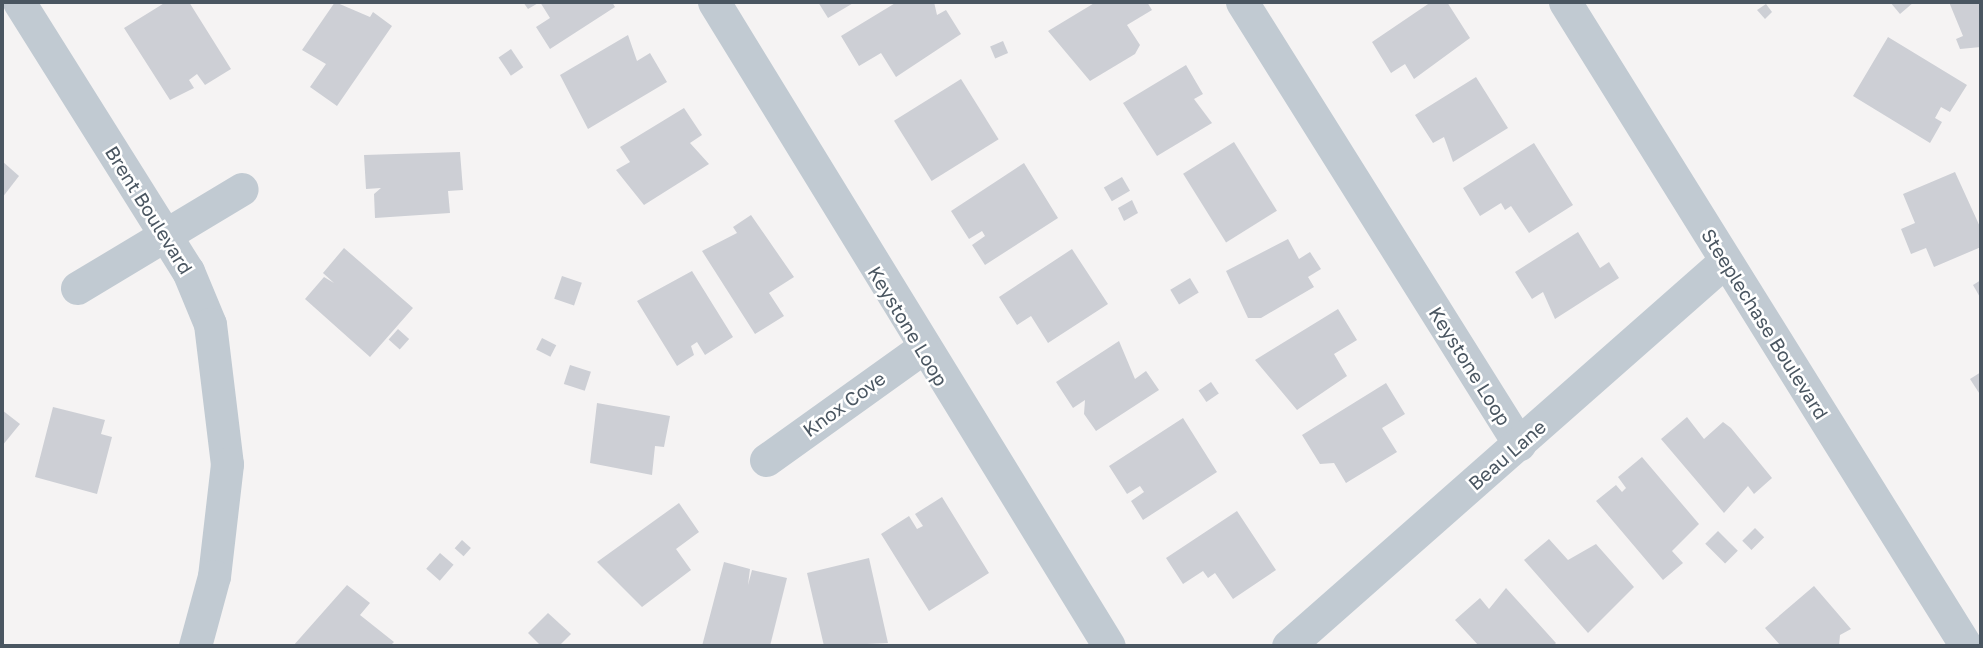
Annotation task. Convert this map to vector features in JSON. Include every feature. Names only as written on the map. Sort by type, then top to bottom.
[{"type":"street","name":"Brent Boulevard","points":[[19,2],[166,235],[210,324],[225,408],[227,464],[217,551],[195,646]]},
{"type":"street","name":"Keystone Loop","points":[[714,2],[921,349],[1109,646]]},
{"type":"street","name":"Keystone Loop","points":[[1242,2],[1519,444]]},
{"type":"street","name":"Steeplechase Boulevard","points":[[1564,2],[1966,646]]},
{"type":"street","points":[[78,288],[242,189]]},
{"type":"street","name":"Beau Lane","points":[[1288,646],[1725,261]]},
{"type":"street","name":"Knox Cove","points":[[766,460],[921,349]]},
{"type":"building","points":[[166,2],[189,2],[231,69],[205,85],[197,74],[189,80],[194,88],[170,100],[124,28]]},
{"type":"building","points":[[335,2],[370,17],[373,12],[392,26],[337,106],[310,87],[326,64],[302,50]]},
{"type":"building","points":[[523,2],[540,2],[528,9]]},
{"type":"building","points":[[540,2],[612,2],[615,7],[550,49],[536,27],[550,18]]},
{"type":"building","points":[[818,2],[855,2],[828,18]]},
{"type":"building","points":[[897,2],[934,2],[937,15],[946,10],[961,34],[896,77],[881,53],[859,66],[841,36]]},
{"type":"building","points":[[1096,2],[1147,2],[1152,10],[1127,25],[1140,45],[1135,54],[1090,81],[1048,31]]},
{"type":"building","points":[[1431,2],[1447,2],[1470,38],[1414,79],[1405,64],[1391,73],[1372,42]]},
{"type":"building","points":[[1890,2],[1914,2],[1900,14]]},
{"type":"building","points":[[1949,2],[1981,2],[1981,47],[1960,49],[1956,39],[1963,36]]},
{"type":"building","points":[[1766,4],[1772,12],[1765,19],[1757,10]]},
{"type":"building","points":[[628,35],[637,61],[650,53],[667,82],[588,129],[560,75]]},
{"type":"building","points":[[1888,37],[1967,85],[1950,112],[1941,107],[1935,118],[1942,122],[1930,143],[1853,96]]},
{"type":"building","points":[[1003,41],[1008,53],[995,58],[990,46]]},
{"type":"building","points":[[511,49],[523,67],[511,76],[499,57]]},
{"type":"building","points":[[1186,65],[1203,94],[1194,99],[1212,123],[1157,156],[1123,103]]},
{"type":"building","points":[[1476,77],[1508,128],[1453,162],[1444,137],[1433,143],[1415,115]]},
{"type":"building","points":[[961,79],[999,139],[932,181],[894,121]]},
{"type":"building","points":[[684,108],[702,135],[690,143],[709,164],[644,205],[616,170],[630,162],[620,147]]},
{"type":"building","points":[[1234,142],[1277,211],[1226,242],[1183,174]]},
{"type":"building","points":[[1534,143],[1573,205],[1529,233],[1511,206],[1505,210],[1501,203],[1480,216],[1463,188]]},
{"type":"building","points":[[460,152],[463,190],[448,191],[450,213],[375,218],[374,194],[381,188],[366,189],[364,155]]},
{"type":"building","points":[[2,161],[19,176],[2,198]]},
{"type":"building","points":[[1024,163],[1058,218],[985,265],[972,245],[985,236],[982,231],[969,239],[951,211]]},
{"type":"building","points":[[1955,172],[1981,229],[1981,247],[1934,267],[1926,248],[1911,254],[1901,229],[1915,223],[1903,194]]},
{"type":"building","points":[[1122,177],[1130,191],[1112,201],[1104,188]]},
{"type":"building","points":[[1132,200],[1138,213],[1124,221],[1118,208]]},
{"type":"building","points":[[751,215],[794,277],[769,293],[784,316],[755,334],[702,251],[737,233],[733,227]]},
{"type":"building","points":[[1578,232],[1600,268],[1609,262],[1619,278],[1555,319],[1543,292],[1532,299],[1515,272]]},
{"type":"building","points":[[1288,239],[1299,259],[1310,252],[1321,269],[1308,277],[1314,287],[1261,318],[1248,318],[1226,271]]},
{"type":"building","points":[[344,248],[413,308],[370,357],[305,299],[324,277],[334,283],[323,273]]},
{"type":"building","points":[[1072,249],[1108,304],[1048,343],[1031,316],[1017,325],[999,297]]},
{"type":"building","points":[[692,271],[733,337],[705,355],[697,342],[691,346],[694,355],[677,366],[637,301]]},
{"type":"building","points":[[562,276],[582,283],[574,306],[554,299]]},
{"type":"building","points":[[1190,278],[1199,293],[1179,304],[1170,290]]},
{"type":"building","points":[[1981,280],[1981,299],[1973,285]]},
{"type":"building","points":[[1338,309],[1357,340],[1334,354],[1347,376],[1297,410],[1255,360]]},
{"type":"building","points":[[398,329],[409,339],[400,349],[389,339]]},
{"type":"building","points":[[542,338],[556,345],[550,357],[536,350]]},
{"type":"building","points":[[1119,341],[1135,379],[1146,371],[1159,390],[1096,431],[1084,414],[1085,400],[1073,408],[1056,382]]},
{"type":"building","points":[[570,365],[591,372],[585,391],[564,384]]},
{"type":"building","points":[[1981,372],[1981,396],[1970,379]]},
{"type":"building","points":[[1211,382],[1219,394],[1206,402],[1199,390]]},
{"type":"building","points":[[1386,383],[1405,414],[1382,428],[1397,452],[1346,483],[1334,463],[1320,464],[1302,435]]},
{"type":"building","points":[[597,403],[670,416],[664,447],[655,446],[652,475],[590,463]]},
{"type":"building","points":[[53,407],[105,420],[101,434],[112,437],[97,494],[35,477]]},
{"type":"building","points":[[2,410],[20,424],[2,446]]},
{"type":"building","points":[[1687,417],[1704,439],[1723,422],[1772,478],[1754,494],[1748,486],[1724,513],[1661,439]]},
{"type":"building","points":[[1183,418],[1217,472],[1143,520],[1131,501],[1144,492],[1140,486],[1127,494],[1109,466]]},
{"type":"building","points":[[1642,457],[1699,524],[1672,551],[1683,563],[1663,580],[1596,501],[1616,485],[1622,492],[1626,488],[1618,477]]},
{"type":"building","points":[[942,497],[989,573],[929,611],[881,534],[909,516],[917,529],[923,526],[915,514]]},
{"type":"building","points":[[679,503],[699,532],[676,549],[691,570],[642,607],[597,562]]},
{"type":"building","points":[[1237,511],[1276,570],[1233,599],[1215,573],[1208,578],[1203,571],[1183,584],[1166,558]]},
{"type":"building","points":[[1755,528],[1764,537],[1751,550],[1742,541]]},
{"type":"building","points":[[1718,531],[1738,551],[1725,564],[1705,544]]},
{"type":"building","points":[[1549,539],[1568,560],[1596,544],[1634,587],[1588,633],[1524,560]]},
{"type":"building","points":[[462,540],[471,548],[464,556],[455,548]]},
{"type":"building","points":[[440,553],[454,565],[440,581],[426,569]]},
{"type":"building","points":[[869,558],[888,643],[824,646],[807,573]]},
{"type":"building","points":[[724,562],[750,569],[748,585],[752,570],[787,578],[770,646],[702,646]]},
{"type":"building","points":[[347,585],[370,603],[360,615],[394,642],[390,646],[293,646]]},
{"type":"building","points":[[1814,586],[1851,629],[1840,635],[1839,646],[1781,646],[1765,628]]},
{"type":"building","points":[[1506,588],[1556,643],[1553,646],[1479,646],[1455,620],[1480,598],[1489,609]]},
{"type":"building","points":[[548,613],[571,634],[559,646],[541,646],[528,633]]}]
